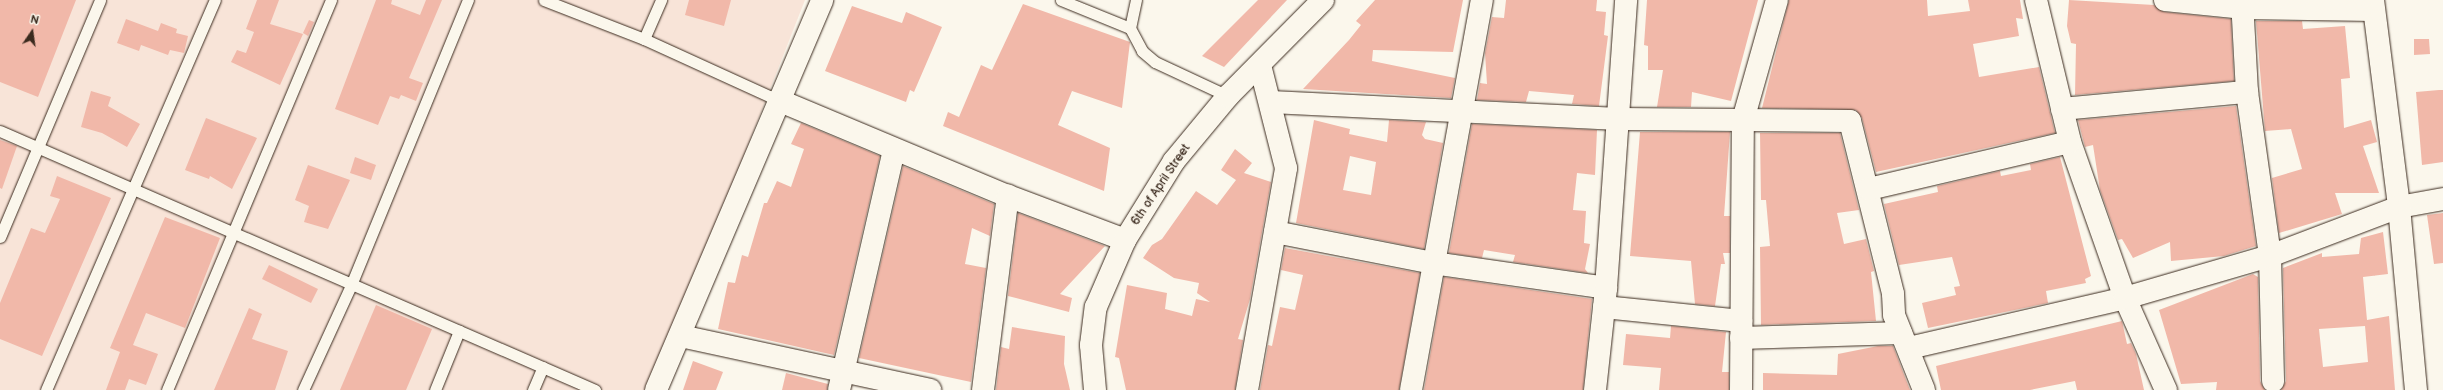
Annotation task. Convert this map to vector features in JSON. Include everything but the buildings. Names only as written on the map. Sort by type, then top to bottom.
[{"type":"street","points":[[656,390],[681,336],[778,100],[822,0]]},
{"type":"street","name":"6th of April Street","points":[[1095,390],[1091,345],[1096,307],[1124,240],[1174,161],[1228,96],[1323,0]]},
{"type":"street","points":[[1411,390],[1459,111],[1482,0]]},
{"type":"street","points":[[1595,390],[1605,298],[1619,119],[1626,0]]},
{"type":"street","points":[[1741,390],[1743,120],[1777,0]]},
{"type":"street","points":[[2036,0],[2070,142],[2125,298],[2166,390]]},
{"type":"street","points":[[2165,0],[2242,4],[2373,5],[2399,206],[2416,390]]},
{"type":"street","points":[[2242,4],[2247,92],[2270,256],[2273,381]]},
{"type":"street","points":[[1247,390],[1286,168],[1271,102],[1260,65]]},
{"type":"street","points":[[2062,109],[2247,92]]},
{"type":"street","points":[[778,100],[1008,196],[1124,240]]},
{"type":"street","points":[[1271,102],[1619,119],[1850,121],[1869,189],[1893,294],[1894,315],[1924,390]]},
{"type":"street","points":[[1869,189],[2070,142]]},
{"type":"street","points":[[840,381],[894,148]]},
{"type":"street","points":[[984,390],[1008,196]]},
{"type":"street","points":[[1275,232],[1605,298],[1741,330],[1905,341],[2125,298],[2270,256],[2399,206],[2443,199]]},
{"type":"street","points":[[681,336],[840,381],[930,390]]},
{"type":"lane","points":[[0,237],[100,0]]},
{"type":"lane","points":[[46,390],[215,0]]},
{"type":"lane","points":[[167,390],[331,0]]},
{"type":"lane","points":[[303,390],[351,285],[468,0]]},
{"type":"lane","points":[[544,0],[644,39],[778,100]]},
{"type":"lane","points":[[644,39],[661,0]]},
{"type":"lane","points":[[1061,0],[1130,28]]},
{"type":"lane","points":[[1136,0],[1130,28],[1142,51],[1155,62],[1228,96]]},
{"type":"lane","points":[[0,131],[38,146],[232,233],[596,390]]},
{"type":"lane","points":[[435,390],[459,331]]},
{"type":"lane","points":[[533,390],[543,367]]},
{"type":"shaded area","points":[[0,0],[805,0],[652,390],[0,390]]}]
